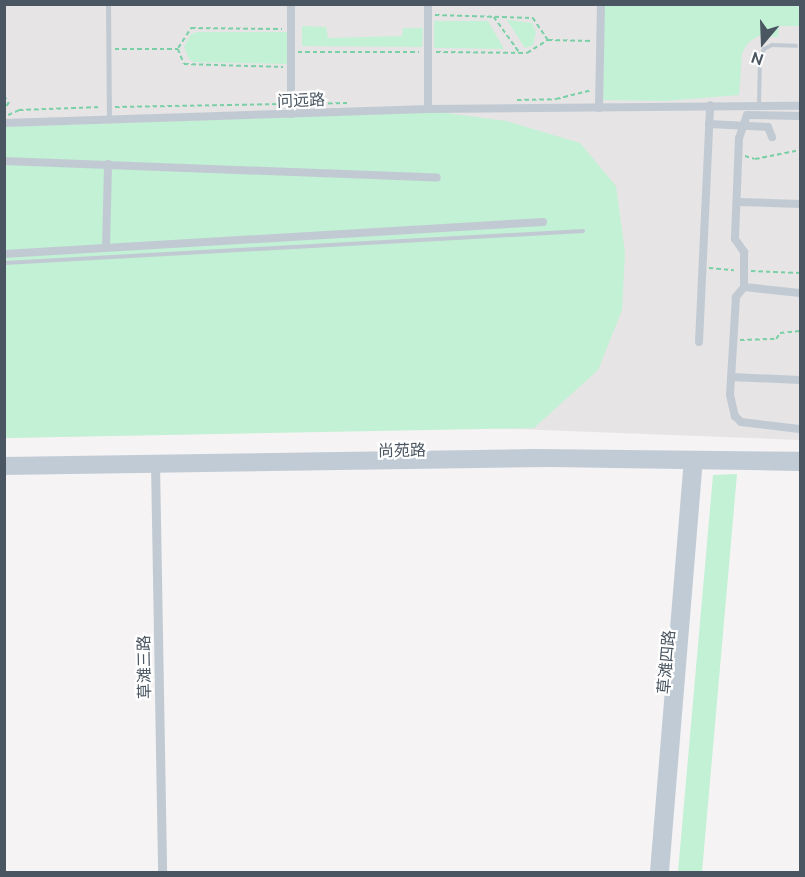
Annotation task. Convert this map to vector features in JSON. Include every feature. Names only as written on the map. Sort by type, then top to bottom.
[{"type":"main road","name":"尚苑路","points":[[4,470],[155,465],[801,457]]},
{"type":"main road","name":"尚苑路","points":[[694,458],[801,466]]},
{"type":"main road","name":"草滩四路","points":[[655,873],[694,458]]},
{"type":"main road","name":"草滩四路","points":[[664,873],[694,458]]},
{"type":"main road","name":"尚苑路","points":[[4,462],[155,465]]},
{"type":"street","points":[[108,4],[108,120]]},
{"type":"street","points":[[291,4],[291,114]]},
{"type":"street","points":[[428,4],[428,109]]},
{"type":"street","points":[[599,108],[598,41],[601,4]]},
{"type":"street","points":[[699,342],[710,105]]},
{"type":"street","name":"问远路","points":[[4,123],[428,109],[801,106]]},
{"type":"street","points":[[801,116],[747,115],[746,126],[739,138],[735,238],[744,252],[744,287],[736,297],[731,376],[731,406],[741,422],[801,429]]},
{"type":"street","points":[[709,124],[768,127],[772,137]]},
{"type":"street","points":[[4,161],[437,178]]},
{"type":"street","points":[[106,248],[108,164]]},
{"type":"street","points":[[737,202],[801,204]]},
{"type":"street","points":[[4,254],[543,222]]},
{"type":"street","points":[[744,287],[801,293]]},
{"type":"street","points":[[731,376],[801,380]]},
{"type":"street","name":"草滩三路","points":[[155,465],[162,873]]},
{"type":"lane","points":[[759,105],[760,57],[764,49],[772,45],[796,46]]},
{"type":"lane","points":[[4,263],[584,231]]},
{"type":"path","points":[[428,15],[533,18],[548,40]]},
{"type":"path","points":[[494,17],[520,53]]},
{"type":"path","points":[[178,49],[191,28],[291,29]]},
{"type":"path","points":[[291,51],[520,53],[548,40],[598,41]]},
{"type":"path","points":[[108,49],[178,49]]},
{"type":"path","points":[[178,49],[184,64],[291,67]]},
{"type":"path","points":[[509,100],[556,99],[577,91],[599,89]]},
{"type":"path","points":[[4,96],[9,103],[4,110]]},
{"type":"path","points":[[4,116],[19,110],[348,103]]},
{"type":"path","points":[[738,153],[755,159],[801,150]]},
{"type":"path","points":[[702,267],[801,273]]},
{"type":"path","points":[[733,339],[776,339],[780,333],[801,331]]},
{"type":"shaded area","points":[[4,5],[800,5],[800,440],[488,428],[5,438]]},
{"type":"green space","points":[[604,5],[800,5],[799,26],[779,26],[778,37],[758,36],[748,43],[742,53],[739,95],[665,101],[603,100]]},
{"type":"green space","points":[[507,20],[532,23],[536,32],[533,45],[525,48]]},
{"type":"green space","points":[[434,21],[488,21],[504,49],[434,48]]},
{"type":"green space","points":[[302,26],[326,27],[328,38],[402,36],[403,28],[423,28],[422,47],[302,46]]},
{"type":"green space","points":[[197,32],[289,32],[288,64],[194,62],[189,59],[184,47],[191,34]]},
{"type":"green space","points":[[438,112],[506,121],[580,143],[616,186],[625,252],[622,310],[598,370],[534,428],[5,438],[4,127]]},
{"type":"green space","points":[[737,474],[702,872],[678,872],[713,475]]}]
